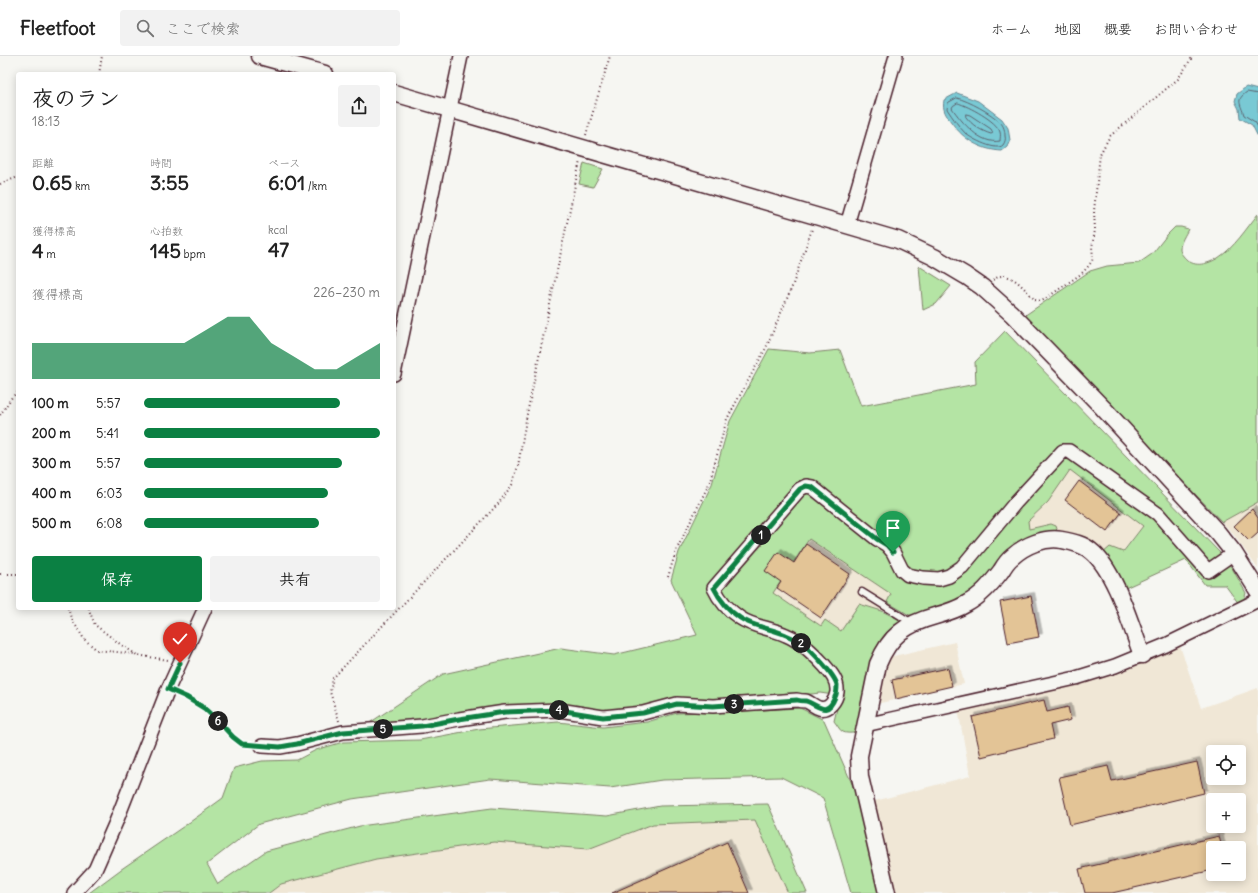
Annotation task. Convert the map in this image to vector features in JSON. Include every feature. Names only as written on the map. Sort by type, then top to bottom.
[{"type":"street","points":[[260,56],[318,72]]},
{"type":"street","points":[[396,364],[461,56]]},
{"type":"street","points":[[847,225],[896,56]]},
{"type":"street","points":[[396,95],[898,240],[934,257],[982,287],[1012,314],[1103,408],[1218,533],[1234,553],[1258,591]]},
{"type":"street","points":[[262,746],[280,747],[343,732],[422,726],[459,719],[512,712],[559,710],[603,717],[643,713],[677,704],[713,706],[797,700],[806,702],[820,709],[828,708],[834,702],[837,694],[837,684],[831,673],[820,661],[803,644],[786,635],[741,619],[728,609],[718,597],[714,588],[800,489],[806,486],[812,487],[877,539],[887,545],[893,552],[902,570],[908,575],[939,579],[949,576],[962,567],[1016,502],[1063,451],[1068,451],[1158,514],[1208,571],[1234,553]]},
{"type":"street","points":[[886,893],[860,777],[859,756],[873,695],[878,664],[883,651],[903,629],[952,612],[968,604],[982,594],[1011,557],[1024,548],[1040,541],[1055,539],[1074,543],[1090,550],[1103,563],[1119,596],[1142,656]]},
{"type":"street","points":[[865,725],[1076,678],[1115,666],[1142,656],[1188,635],[1258,600]]},
{"type":"street","points":[[74,893],[95,870],[116,822],[168,689],[204,610]]},
{"type":"lane","points":[[862,592],[914,624]]},
{"type":"path","points":[[99,72],[102,56]]},
{"type":"path","points":[[343,732],[330,692],[333,678],[498,504],[512,485],[518,466],[527,414],[582,148],[610,56]]},
{"type":"path","points":[[982,287],[1001,276],[1009,277],[1016,281],[1035,300],[1042,301],[1081,274],[1087,268],[1093,257],[1092,247],[1095,230],[1094,211],[1100,154],[1110,136],[1178,79],[1193,56]]},
{"type":"path","points":[[0,184],[16,179]]},
{"type":"path","points":[[668,577],[676,551],[709,484],[727,419],[766,348],[792,287],[816,216]]},
{"type":"path","points":[[0,415],[16,394]]},
{"type":"path","points":[[0,574],[16,574]]},
{"type":"path","points":[[69,610],[71,618],[84,638],[97,650],[137,655],[180,663]]},
{"type":"path","points":[[89,610],[95,625],[137,655]]},
{"type":"path","points":[[168,689],[186,697],[204,708],[242,744],[262,746]]},
{"type":"shaded area","points":[[1070,469],[1143,526],[1122,552],[1102,554],[1057,533],[1056,527],[1051,524],[1028,529],[1028,521],[1048,502]]},
{"type":"shaded area","points":[[1258,502],[1258,569],[1234,535],[1222,522]]},
{"type":"shaded area","points":[[809,539],[892,594],[882,611],[859,604],[841,631],[821,626],[773,593]]},
{"type":"shaded area","points":[[955,642],[964,684],[876,704],[885,658]]},
{"type":"shaded area","points":[[1180,646],[1201,708],[1258,688],[1258,893],[892,893],[871,802],[970,776],[958,709],[1145,661]]},
{"type":"shaded area","points":[[755,820],[788,893],[269,893],[281,884],[376,859],[494,842],[588,849],[653,824]]},
{"type":"green space","points":[[584,163],[603,169],[593,187],[579,184]]},
{"type":"green space","points":[[1258,214],[1258,502],[1222,522],[1024,316],[1090,271],[1107,266],[1139,263],[1152,254],[1175,227],[1188,229],[1180,246],[1181,253],[1186,259],[1197,264],[1210,262],[1224,254],[1240,238]]},
{"type":"green space","points":[[919,266],[951,286],[936,304],[923,310]]},
{"type":"green space","points":[[1005,331],[1221,554],[1232,568],[1246,593],[1244,600],[1239,604],[1225,585],[1205,585],[1186,560],[1123,589],[1102,554],[1110,547],[1123,552],[1143,526],[1070,470],[1048,502],[1028,521],[1029,529],[1051,524],[1056,526],[1057,529],[1055,531],[997,566],[965,600],[911,616],[887,602],[891,594],[809,539],[773,593],[821,626],[825,620],[841,631],[859,604],[882,611],[902,621],[885,634],[874,654],[863,693],[857,729],[853,733],[843,732],[834,721],[840,696],[820,693],[604,711],[419,720],[365,726],[443,674],[561,648],[614,655],[697,635],[671,580],[679,552],[712,484],[730,421],[769,349],[810,353],[840,350],[861,406],[976,384],[975,362]]},
{"type":"green space","points":[[800,708],[824,720],[860,802],[880,893],[851,893],[823,798],[781,777],[662,780],[610,788],[490,779],[352,799],[259,824],[207,864],[218,884],[266,851],[360,826],[492,808],[607,816],[660,806],[768,804],[807,893],[788,893],[755,820],[653,824],[588,849],[494,842],[376,859],[281,884],[269,893],[89,893],[223,798],[234,768],[262,761],[297,760],[316,750],[343,742],[420,740],[479,729],[558,722],[603,727],[647,722],[677,713]]},
{"type":"water","points":[[1246,87],[1258,90],[1258,137],[1252,125],[1240,118],[1239,109],[1235,101],[1237,94]]},
{"type":"water","points":[[957,93],[978,101],[1002,119],[1008,128],[1010,140],[1007,147],[1002,151],[987,149],[968,139],[957,129],[946,115],[944,110],[944,100]]},
{"type":"building","points":[[1079,481],[1121,513],[1107,532],[1065,500]]},
{"type":"building","points":[[1252,509],[1258,518],[1258,533],[1249,541],[1234,526]]},
{"type":"building","points":[[806,544],[850,574],[821,618],[777,588],[781,582],[765,571],[778,552],[794,563]]},
{"type":"building","points":[[1031,596],[1039,637],[1008,643],[1000,602]]},
{"type":"building","points":[[948,668],[952,686],[896,699],[892,680]]},
{"type":"building","points":[[1044,700],[1047,712],[1068,707],[1071,720],[1050,725],[1053,739],[981,757],[972,717]]},
{"type":"building","points":[[1197,762],[1204,793],[1070,825],[1059,777],[1108,766],[1112,781]]},
{"type":"building","points":[[1219,836],[1220,841],[1206,841],[1206,872],[1112,893],[1085,893],[1079,869]]},
{"type":"building","points":[[727,842],[749,893],[612,893]]},
{"type":"route","points":[[180,663],[168,689],[186,697],[204,708],[242,744],[262,746],[280,747],[343,732],[422,726],[505,712],[559,710],[603,717],[643,713],[677,704],[713,706],[797,700],[806,702],[820,709],[828,708],[834,702],[837,694],[837,684],[831,673],[820,661],[803,644],[786,635],[741,619],[728,609],[718,597],[714,588],[800,489],[806,486],[812,487],[877,539],[887,545],[893,552]]}]
